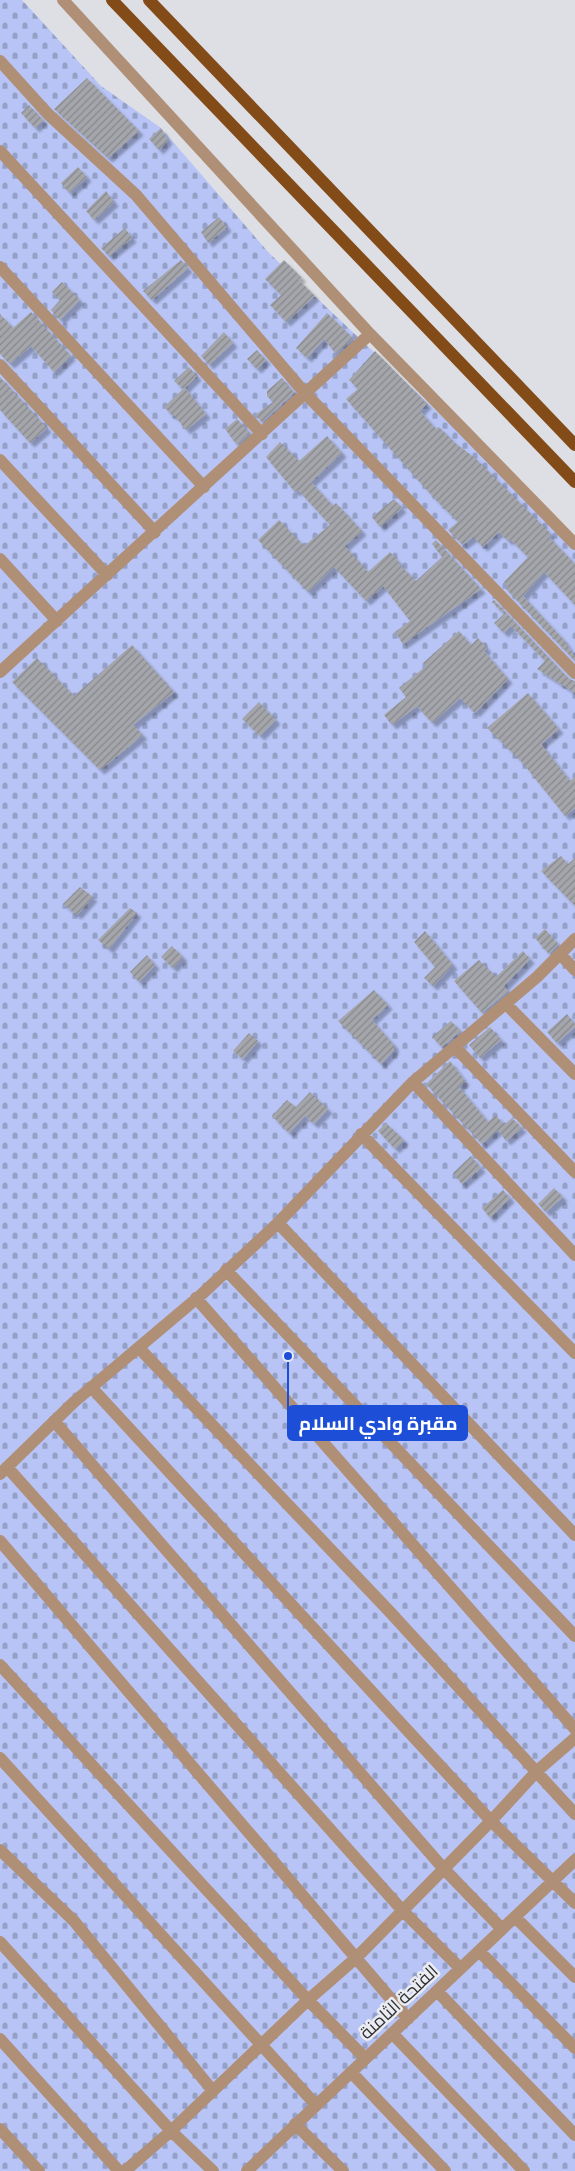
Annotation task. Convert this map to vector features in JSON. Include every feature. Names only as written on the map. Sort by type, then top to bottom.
[{"type":"main road","points":[[112,0],[575,482]]},
{"type":"main road","points":[[149,0],[575,445]]},
{"type":"street","points":[[63,0],[370,334],[575,544]]},
{"type":"street","points":[[0,61],[48,114],[136,195],[304,392],[575,672]]},
{"type":"street","points":[[0,151],[262,434]]},
{"type":"street","points":[[0,267],[204,487]]},
{"type":"street","points":[[0,672],[262,434],[304,392],[370,334]]},
{"type":"street","points":[[0,365],[155,532]]},
{"type":"street","points":[[0,460],[107,575]]},
{"type":"street","points":[[0,559],[58,620]]},
{"type":"street","points":[[460,1968],[402,1910],[4,1470],[54,1421],[278,1224],[412,1082],[455,1047],[575,939]]},
{"type":"street","points":[[560,954],[575,970]]},
{"type":"street","points":[[505,1002],[575,1074]]},
{"type":"street","points":[[455,1047],[575,1172]]},
{"type":"street","points":[[412,1082],[575,1255]]},
{"type":"street","points":[[361,1134],[575,1354]]},
{"type":"street","points":[[278,1224],[575,1535]]},
{"type":"street","points":[[226,1270],[575,1636]]},
{"type":"street","points":[[196,1298],[575,1729]]},
{"type":"street","points":[[138,1348],[390,1612],[575,1814]]},
{"type":"street","points":[[91,1388],[491,1821],[575,1903]]},
{"type":"street","points":[[54,1421],[443,1868],[502,1929]]},
{"type":"street","points":[[0,1541],[408,2019]]},
{"type":"street","points":[[0,1665],[308,2000],[365,2058]]},
{"type":"street","points":[[125,2171],[171,2131],[308,2000],[356,1958],[491,1821],[537,1771],[575,1738]]},
{"type":"street","points":[[0,1758],[316,2105]]},
{"type":"street","points":[[0,1850],[74,1921],[213,2091]]},
{"type":"street","name":"الفتحة الثامنة","points":[[251,2169],[295,2124],[460,1968],[516,1918],[575,1860]]},
{"type":"street","points":[[516,1918],[575,1977]]},
{"type":"street","points":[[0,1942],[171,2131],[213,2171]]},
{"type":"street","points":[[479,1951],[575,2048]]},
{"type":"street","points":[[436,1991],[575,2135]]},
{"type":"street","points":[[392,2033],[524,2171]]},
{"type":"street","points":[[0,2039],[119,2171]]},
{"type":"street","points":[[351,2072],[445,2171]]},
{"type":"street","points":[[295,2124],[343,2171]]},
{"type":"street","points":[[0,2130],[39,2171]]},
{"type":"green space","points":[[0,0],[22,0],[101,86],[161,128],[269,253],[575,542],[575,2171],[0,2171]]},
{"type":"building","points":[[87,78],[139,131],[108,158],[54,109]]},
{"type":"building","points":[[29,105],[43,120],[35,128],[21,113]]},
{"type":"building","points":[[161,128],[168,140],[159,150],[149,139]]},
{"type":"building","points":[[78,167],[87,177],[69,193],[61,183]]},
{"type":"building","points":[[106,191],[114,202],[94,220],[86,211]]},
{"type":"building","points":[[219,217],[227,227],[208,243],[201,232]]},
{"type":"building","points":[[125,228],[132,238],[109,256],[101,248]]},
{"type":"building","points":[[181,260],[188,268],[152,300],[143,291]]},
{"type":"building","points":[[284,260],[302,278],[298,279],[315,296],[286,322],[270,305],[281,295],[265,279]]},
{"type":"building","points":[[62,282],[80,300],[60,320],[51,310],[60,300],[52,292]]},
{"type":"building","points":[[31,312],[71,356],[54,372],[31,346],[10,364],[0,354],[0,314],[13,328]]},
{"type":"building","points":[[327,313],[353,338],[336,354],[324,339],[307,358],[296,348]]},
{"type":"building","points":[[224,332],[233,343],[209,365],[201,356]]},
{"type":"building","points":[[257,350],[266,360],[257,369],[247,359]]},
{"type":"building","points":[[375,351],[427,404],[420,411],[436,429],[439,427],[455,443],[475,458],[550,533],[549,537],[575,564],[575,605],[544,572],[523,596],[564,640],[575,657],[575,661],[506,589],[508,587],[504,582],[528,557],[510,539],[508,541],[499,532],[483,547],[473,537],[463,545],[448,530],[458,522],[434,498],[346,399],[358,389],[349,380]]},
{"type":"building","points":[[189,367],[197,376],[185,388],[206,414],[186,430],[174,415],[164,407],[183,389],[174,381]]},
{"type":"building","points":[[0,377],[47,428],[30,443],[0,410]]},
{"type":"building","points":[[282,378],[294,393],[262,422],[255,415],[273,402],[267,396],[267,391]]},
{"type":"building","points":[[237,419],[250,433],[237,445],[225,429]]},
{"type":"building","points":[[327,436],[342,453],[311,482],[333,506],[336,503],[362,531],[345,546],[368,572],[390,552],[416,581],[442,557],[432,544],[436,540],[481,589],[403,644],[395,632],[410,621],[383,586],[366,601],[334,567],[308,592],[258,540],[279,520],[304,546],[330,525],[298,490],[295,492],[266,457],[280,442],[299,461]]},
{"type":"building","points":[[394,499],[402,508],[380,527],[372,517]]},
{"type":"building","points":[[494,600],[569,679],[575,681],[575,693],[537,669],[545,661],[511,626],[504,633],[494,623],[504,614],[492,602]]},
{"type":"building","points":[[459,631],[471,645],[478,638],[487,648],[484,651],[508,679],[475,713],[460,698],[432,723],[417,706],[392,725],[384,715],[406,697],[399,688],[426,666],[423,663]]},
{"type":"building","points":[[132,645],[174,692],[133,725],[143,735],[100,770],[12,682],[37,658],[74,696]]},
{"type":"building","points":[[528,693],[559,729],[541,744],[570,781],[575,777],[575,808],[565,816],[522,762],[487,728]]},
{"type":"building","points":[[259,702],[276,720],[260,736],[242,719]]},
{"type":"building","points":[[561,856],[568,864],[575,858],[575,906],[541,871]]},
{"type":"building","points":[[80,887],[93,897],[77,915],[63,904]]},
{"type":"building","points":[[130,908],[137,913],[109,949],[98,940]]},
{"type":"building","points":[[545,929],[558,944],[549,954],[535,938]]},
{"type":"building","points":[[425,931],[453,965],[433,986],[424,978],[435,967],[414,942]]},
{"type":"building","points":[[172,946],[183,957],[173,968],[161,957]]},
{"type":"building","points":[[523,951],[530,959],[504,986],[508,991],[482,1013],[454,981],[479,960],[496,977]]},
{"type":"building","points":[[147,955],[155,965],[139,982],[130,972]]},
{"type":"building","points":[[374,990],[388,1005],[372,1020],[394,1045],[394,1050],[381,1064],[338,1021]]},
{"type":"building","points":[[567,1014],[575,1024],[575,1027],[557,1043],[547,1032]]},
{"type":"building","points":[[451,1021],[461,1031],[442,1047],[432,1037]]},
{"type":"building","points":[[490,1027],[501,1040],[480,1058],[469,1045]]},
{"type":"building","points":[[249,1033],[258,1041],[243,1059],[233,1051]]},
{"type":"building","points":[[450,1061],[465,1081],[459,1087],[488,1122],[496,1115],[504,1125],[482,1144],[426,1084]]},
{"type":"building","points":[[310,1092],[328,1109],[314,1124],[305,1116],[289,1133],[272,1116],[287,1100],[296,1107]]},
{"type":"building","points":[[512,1118],[522,1128],[506,1141],[498,1130]]},
{"type":"building","points":[[386,1123],[404,1140],[395,1149],[378,1131]]},
{"type":"building","points":[[471,1156],[481,1168],[462,1184],[453,1173]]},
{"type":"building","points":[[554,1188],[563,1197],[546,1212],[538,1204]]},
{"type":"building","points":[[503,1190],[510,1198],[490,1218],[482,1208]]},
{"type":"place","name":"مقبرة وادي السلام","points":[[288,1356]]}]
